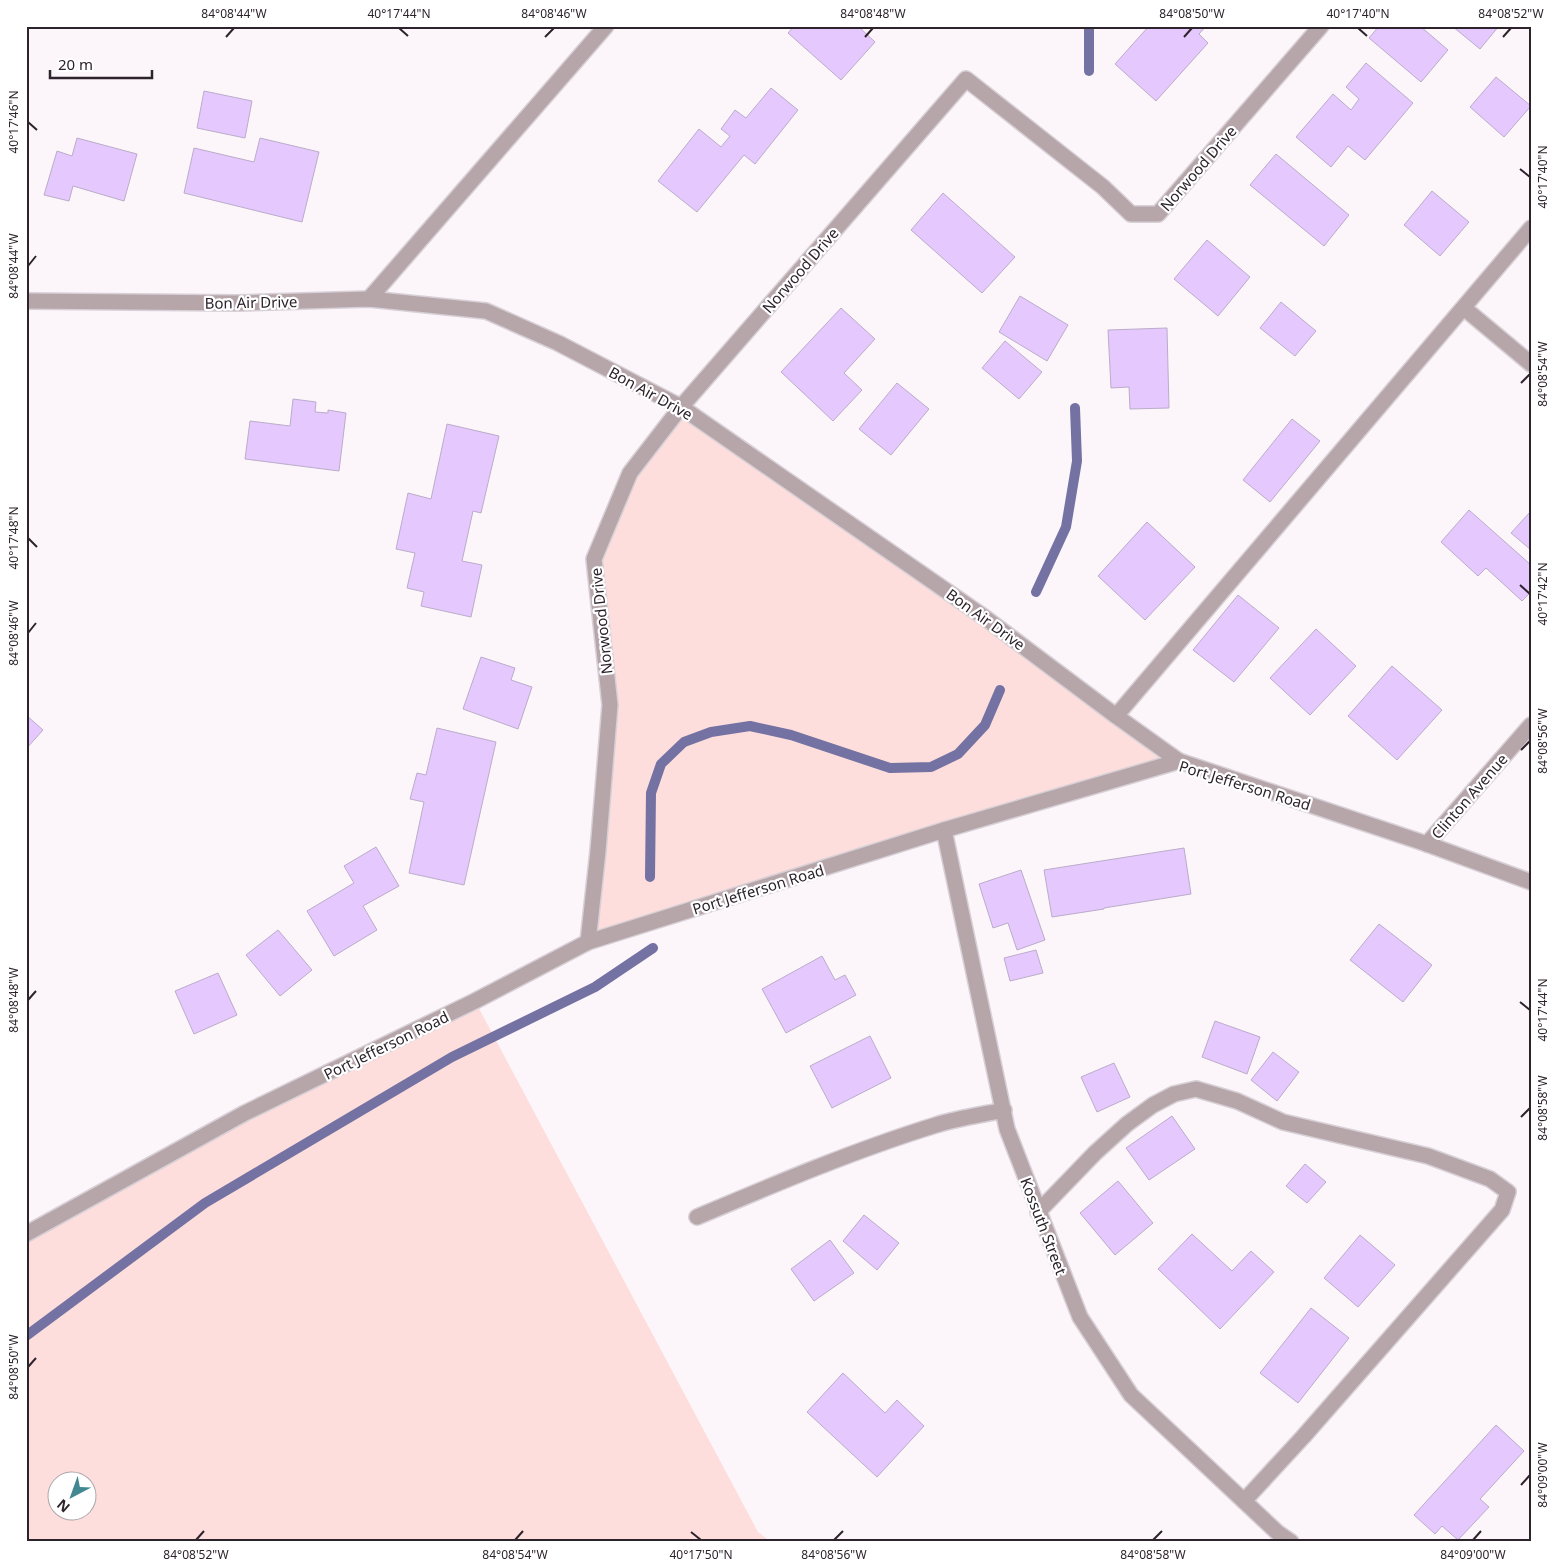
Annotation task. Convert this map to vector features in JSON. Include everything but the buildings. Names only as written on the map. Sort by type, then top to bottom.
[{"type":"street","points":[[370,300],[606,26]]},
{"type":"street","name":"Norwood Drive","points":[[588,942],[610,705],[594,559],[630,473],[682,407],[966,79],[1103,187],[1131,214],[1158,214],[1321,26]]},
{"type":"street","points":[[1116,716],[1531,228]]},
{"type":"street","name":"Bon Air Drive","points":[[26,301],[238,302],[370,300],[486,312],[558,343],[682,407],[984,617],[1179,761]]},
{"type":"street","points":[[1464,308],[1531,364]]},
{"type":"street","name":"Clinton Avenue","points":[[1427,844],[1531,725]]},
{"type":"street","name":"Port Jefferson Road","points":[[26,1234],[245,1113],[475,1001],[588,942],[944,830],[1179,761],[1427,844],[1531,882]]},
{"type":"street","name":"Kossuth Street","points":[[944,830],[1007,1129],[1080,1317],[1130,1396],[1278,1533],[1291,1542]]},
{"type":"street","points":[[1038,1212],[1094,1153],[1127,1124],[1153,1105],[1174,1094],[1196,1089],[1237,1101],[1283,1122],[1428,1156],[1490,1179],[1508,1192],[1502,1210],[1303,1437],[1244,1501]]},
{"type":"street","points":[[697,1217],[887,1142],[938,1125],[1004,1110]]},
{"type":"shaded area","points":[[681,407],[1179,761],[588,942],[610,705],[594,559],[630,473]]},
{"type":"shaded area","points":[[475,1001],[758,1532],[771,1542],[26,1542],[26,1234]]},
{"type":"waterway","points":[[1089,26],[1089,71]]},
{"type":"waterway","points":[[1036,592],[1066,527],[1077,461],[1075,408]]},
{"type":"waterway","points":[[650,877],[651,793],[661,764],[684,742],[711,732],[750,726],[791,735],[890,768],[931,767],[958,754],[985,725],[1000,690]]},
{"type":"waterway","points":[[26,1336],[205,1203],[452,1057],[595,987],[653,948]]}]
